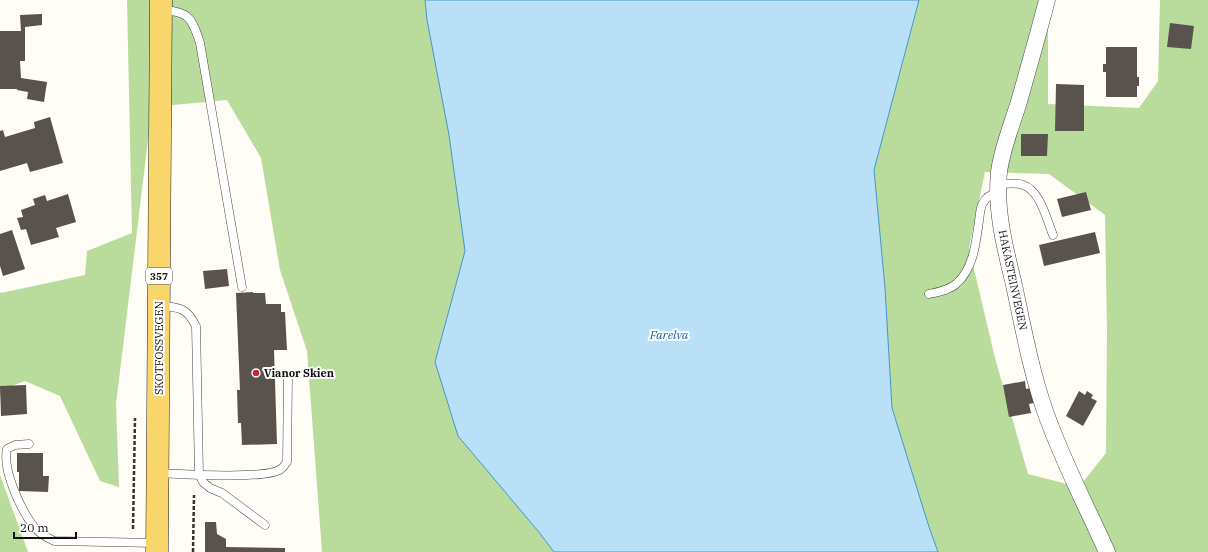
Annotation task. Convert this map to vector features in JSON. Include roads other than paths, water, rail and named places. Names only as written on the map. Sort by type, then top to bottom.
[{"type":"main road","name":"SKOTFOSSVEGEN","points":[[157,547],[161,5]]},
{"type":"street","name":"HAKASTEINVEGEN","points":[[1047,0],[999,171],[998,189],[1000,216],[1008,259],[1035,378],[1045,411],[1077,489],[1107,552]]},
{"type":"lane","points":[[161,5],[181,12],[189,18],[195,28],[200,43],[242,287]]},
{"type":"lane","points":[[929,294],[950,288],[957,284],[963,277],[974,253],[982,204],[998,189],[1014,183],[1032,189],[1039,200],[1053,235]]},
{"type":"lane","points":[[159,305],[176,307],[185,311],[190,315],[196,326],[197,474],[210,488],[222,493],[265,525]]},
{"type":"lane","points":[[158,473],[253,475],[270,473],[281,469],[286,462],[288,378]]},
{"type":"lane","points":[[29,444],[15,445],[7,449],[5,455],[6,465],[13,488],[34,528],[44,536],[54,541],[157,547]]},
{"type":"water","name":"Farelva","points":[[425,0],[919,0],[874,170],[885,288],[892,408],[938,552],[554,552],[458,436],[435,362],[465,251],[449,135],[427,20]]},
{"type":"place","name":"Vianor Skien","points":[[256,373]]}]
